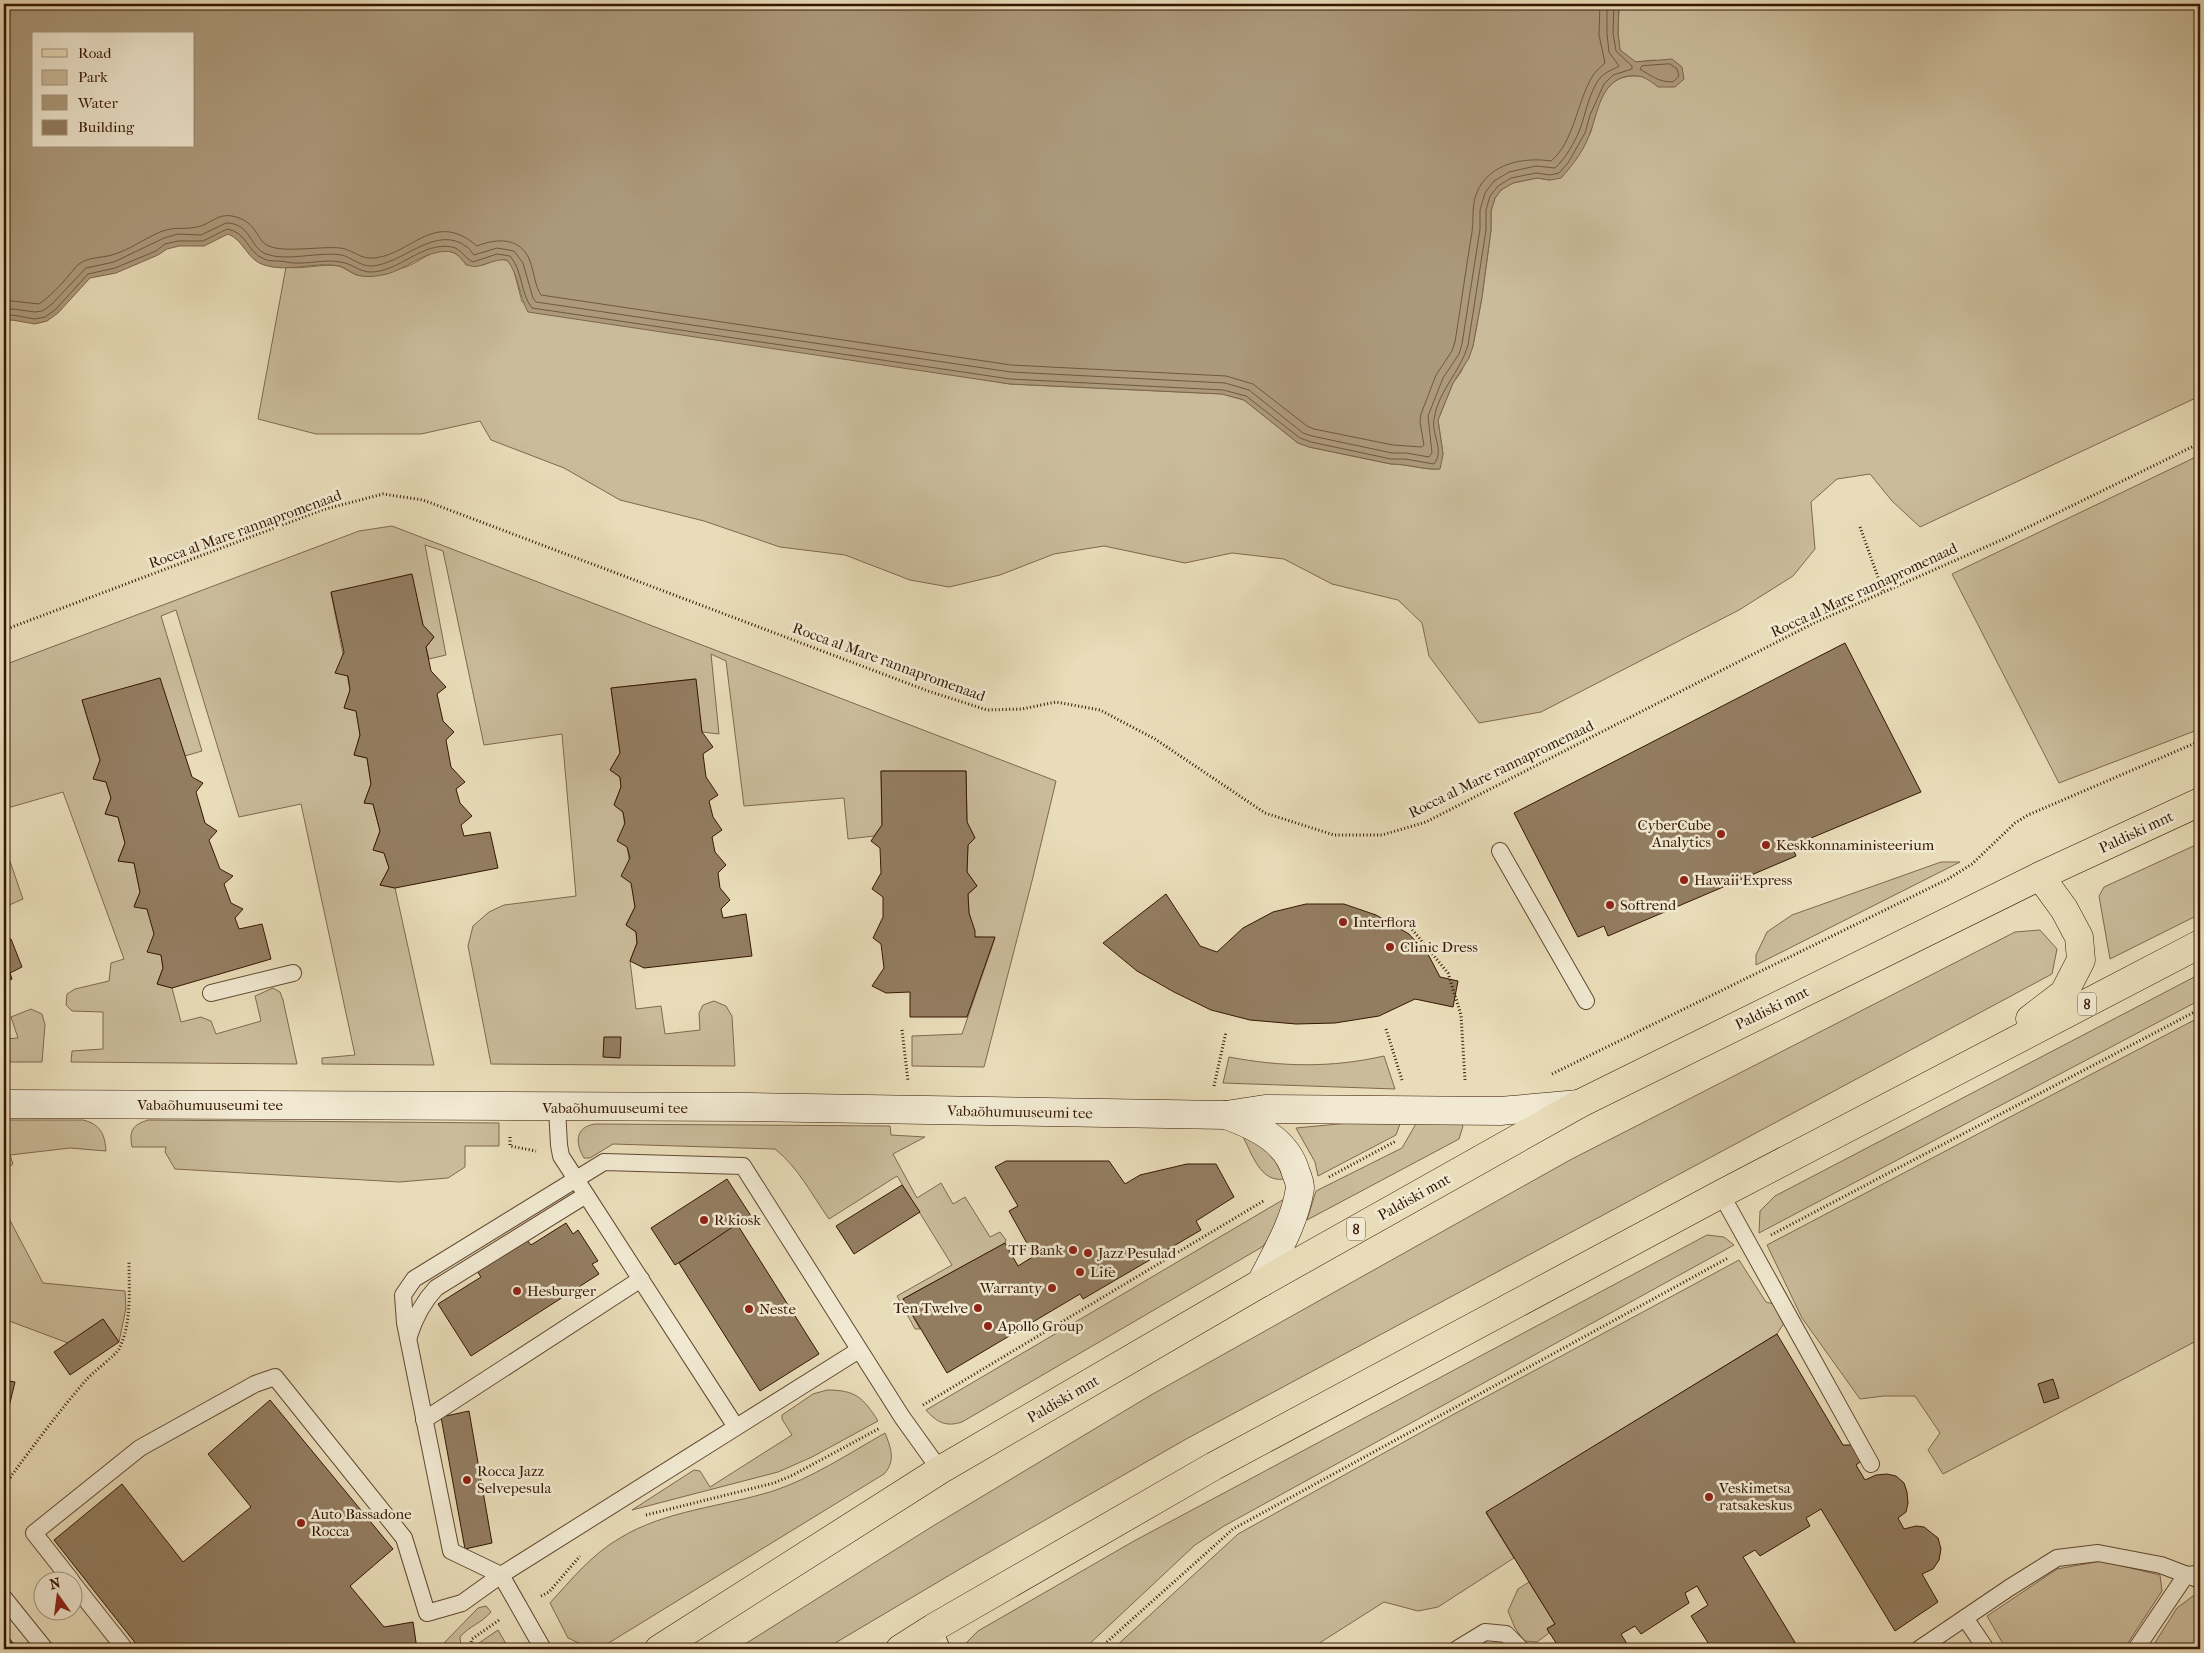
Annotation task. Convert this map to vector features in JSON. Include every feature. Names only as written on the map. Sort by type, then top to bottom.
[{"type":"main road","name":"Paldiski mnt","points":[[658,1649],[940,1470],[1261,1283],[1579,1104],[2040,876],[2200,802]]},
{"type":"main road","points":[[1973,1063],[2064,993],[2081,960],[2079,937],[2064,909],[2040,876]]},
{"type":"main road","name":"8","points":[[900,1649],[937,1639],[1214,1466],[1721,1194],[2200,944]]},
{"type":"main road","points":[[676,1649],[696,1625]]},
{"type":"street","name":"Vabaõhumuuseumi tee","points":[[4,1104],[557,1108],[1219,1105]]},
{"type":"street","points":[[1219,1105],[1265,1109],[1407,1104],[1500,1111],[1579,1104]]},
{"type":"street","points":[[1219,1105],[1254,1125],[1278,1142],[1294,1164],[1300,1186],[1286,1233],[1261,1283]]},
{"type":"lane","points":[[1500,851],[1586,1001]]},
{"type":"lane","points":[[211,993],[293,972]]},
{"type":"lane","points":[[557,1108],[561,1156],[736,1427]]},
{"type":"lane","points":[[544,1649],[501,1576],[451,1551],[408,1338],[403,1295],[414,1279],[604,1162],[743,1166],[902,1417],[940,1470]]},
{"type":"lane","points":[[1721,1194],[1871,1464]]},
{"type":"lane","points":[[408,1338],[415,1318],[426,1299],[436,1288],[586,1195]]},
{"type":"lane","points":[[424,1420],[640,1279]]},
{"type":"lane","points":[[63,1570],[34,1533],[140,1448],[255,1384],[275,1377],[404,1538],[427,1613],[462,1603],[501,1576],[859,1350]]},
{"type":"lane","points":[[1919,1649],[2057,1558],[2098,1553],[2161,1565],[2195,1576],[2136,1649]]},
{"type":"lane","points":[[82,1594],[125,1649]]},
{"type":"lane","points":[[4,1598],[45,1649]]},
{"type":"lane","points":[[1966,1618],[1986,1649]]},
{"type":"lane","points":[[1457,1649],[1485,1632],[1506,1634],[1521,1649]]},
{"type":"path","name":"Rocca al Mare rannapromenaad","points":[[4,630],[322,510],[383,494],[407,497],[422,500],[919,687],[987,710],[1022,709],[1056,702],[1100,710],[1155,739],[1265,814],[1334,835],[1382,835],[1434,818],[1814,622],[2006,538],[2200,443]]},
{"type":"path","points":[[1860,527],[1883,591]]},
{"type":"path","points":[[1544,1078],[1948,879],[1972,864],[2015,823],[2028,815],[2200,741]]},
{"type":"path","points":[[1392,916],[1411,928],[1448,974],[1461,1015],[1465,1087]]},
{"type":"path","points":[[1099,1649],[1233,1529],[1750,1246],[2200,1009]]},
{"type":"path","points":[[642,1516],[774,1483],[793,1475],[902,1417],[1283,1189],[1320,1182],[1395,1143],[1405,1127],[1407,1104],[1386,1029]]},
{"type":"path","points":[[902,1030],[908,1089]]},
{"type":"path","points":[[1219,1105],[1226,1032]]},
{"type":"path","points":[[4,1486],[58,1412],[96,1368],[118,1351],[123,1338],[129,1306],[129,1262]]},
{"type":"path","points":[[549,1592],[585,1551]]},
{"type":"path","points":[[470,1649],[472,1639],[496,1622]]},
{"type":"green space","points":[[1619,4],[2200,4],[2200,396],[1920,527],[1892,501],[1870,474],[1837,479],[1811,502],[1815,549],[1793,576],[1739,610],[1541,712],[1479,723],[1429,656],[1422,623],[1398,600],[1332,584],[1284,559],[1232,553],[1185,563],[1104,546],[1054,554],[1000,575],[949,587],[910,580],[845,555],[780,547],[704,521],[620,500],[564,468],[491,440],[480,421],[421,434],[316,434],[258,419],[286,267],[339,266],[360,275],[406,267],[431,254],[449,251],[461,258],[466,265],[483,265],[498,259],[507,260],[513,267],[522,302],[1010,384],[1222,394],[1244,400],[1298,443],[1309,447],[1391,464],[1439,469],[1443,454],[1438,420],[1453,383],[1461,372],[1473,346],[1491,230],[1491,211],[1495,198],[1501,190],[1513,183],[1537,178],[1550,180],[1584,143],[1590,133],[1605,91],[1617,80],[1625,77],[1646,77],[1655,60],[1635,62],[1620,50],[1618,33]]},
{"type":"green space","points":[[2200,455],[2200,729],[2059,783],[1952,574]]},
{"type":"green space","points":[[392,526],[1056,781],[984,1067],[912,1066],[912,1036],[962,1034],[995,938],[975,937],[969,913],[968,894],[977,886],[967,872],[968,845],[975,838],[967,822],[966,771],[881,771],[882,825],[874,836],[848,839],[844,798],[744,806],[726,661],[711,654],[719,734],[702,732],[695,679],[611,688],[620,753],[610,770],[620,777],[621,787],[614,805],[623,812],[635,907],[626,925],[636,932],[637,943],[630,961],[636,1009],[661,1006],[665,1034],[700,1030],[699,1013],[703,1005],[714,1001],[726,1006],[732,1016],[735,1066],[491,1064],[468,946],[473,926],[489,912],[504,905],[576,896],[562,734],[484,745],[443,551],[425,545],[446,655],[429,659],[426,647],[434,637],[423,625],[411,574],[331,593],[350,690],[344,708],[356,711],[360,735],[354,755],[367,758],[371,784],[364,803],[373,804],[380,831],[373,850],[384,853],[389,868],[380,885],[395,888],[434,1065],[322,1064],[322,1058],[355,1055],[301,804],[239,817],[176,610],[161,616],[202,751],[185,756],[82,700],[100,760],[94,779],[106,782],[111,798],[105,814],[118,817],[125,843],[118,861],[134,863],[140,892],[134,906],[147,909],[161,955],[163,968],[157,984],[172,988],[181,1022],[201,1017],[211,1021],[216,1034],[261,1021],[255,996],[273,988],[280,992],[283,1000],[297,1064],[71,1062],[72,1051],[103,1049],[103,1012],[72,1011],[66,1005],[67,994],[75,989],[109,981],[111,963],[124,959],[63,792],[4,809],[4,665],[359,531]]},
{"type":"green space","points":[[2200,843],[2200,914],[2110,959],[2099,896],[2104,887]]},
{"type":"green space","points":[[4,844],[23,899],[7,906],[4,899]]},
{"type":"green space","points":[[1941,862],[1960,862],[1756,965],[1756,955],[1767,932],[1792,915]]},
{"type":"green space","points":[[2040,930],[2057,949],[2052,974],[1188,1438],[825,1649],[737,1649],[933,1526],[1151,1395],[1570,1160],[2015,932]]},
{"type":"green space","points":[[2200,974],[2200,1000],[1759,1233],[1760,1211],[1775,1196]]},
{"type":"green space","points":[[31,1009],[42,1014],[45,1025],[42,1062],[4,1062],[4,1039],[18,1038],[11,1017]]},
{"type":"green space","points":[[2200,1017],[2200,1339],[1943,1474],[1928,1450],[1940,1433],[1915,1396],[1884,1396],[1860,1399],[1802,1318],[1767,1245]]},
{"type":"green space","points":[[1384,1056],[1395,1089],[1223,1083],[1229,1057],[1268,1063],[1306,1065],[1345,1063]]},
{"type":"green space","points":[[4,1120],[83,1120],[94,1124],[103,1135],[106,1151],[70,1148],[10,1155],[13,1164],[4,1170]]},
{"type":"green space","points":[[148,1120],[499,1123],[499,1146],[465,1146],[465,1167],[448,1178],[399,1182],[175,1169],[165,1152],[166,1147],[132,1147],[131,1137],[133,1129],[138,1124]]},
{"type":"green space","points":[[1458,1120],[1463,1126],[1459,1139],[1307,1220],[1316,1191],[1402,1148],[1417,1122]]},
{"type":"green space","points":[[1401,1121],[1396,1135],[1318,1176],[1315,1162],[1296,1128],[1349,1123]]},
{"type":"green space","points":[[595,1124],[890,1126],[891,1135],[925,1137],[893,1154],[917,1198],[941,1183],[953,1204],[965,1197],[990,1237],[1000,1232],[1006,1240],[1005,1243],[903,1299],[920,1329],[915,1329],[897,1296],[952,1265],[897,1176],[829,1219],[798,1173],[775,1149],[613,1144],[590,1158],[584,1158],[578,1141],[580,1132],[584,1128]]},
{"type":"green space","points":[[1242,1135],[1259,1143],[1269,1151],[1284,1179],[1276,1179],[1263,1172],[1253,1158]]},
{"type":"green space","points":[[1286,1198],[1272,1236],[1262,1247],[962,1422],[943,1423],[926,1410]]},
{"type":"green space","points":[[4,1209],[43,1283],[125,1291],[126,1308],[119,1342],[103,1319],[68,1343],[4,1319]]},
{"type":"green space","points":[[1707,1235],[1724,1237],[1734,1245],[1224,1526],[1195,1545],[1084,1649],[964,1649],[967,1642],[978,1631],[1134,1541]]},
{"type":"green space","points":[[1739,1260],[1766,1302],[1777,1305],[1784,1323],[1777,1334],[1486,1513],[1514,1558],[1438,1607],[1418,1611],[1384,1602],[1310,1649],[1113,1649],[1238,1534],[1456,1413]]},
{"type":"green space","points":[[827,1390],[845,1391],[857,1396],[868,1406],[878,1421],[812,1457],[778,1472],[632,1510],[694,1470],[700,1471],[710,1487],[792,1435],[782,1419],[782,1415],[813,1394]]},
{"type":"green space","points":[[885,1433],[891,1459],[888,1469],[884,1474],[607,1644],[583,1645],[568,1638],[550,1603],[582,1568],[610,1544],[656,1521],[787,1486],[830,1465]]},
{"type":"green space","points":[[2101,1561],[2160,1575],[2162,1591],[2124,1649],[2006,1649],[1987,1616],[2057,1569]]},
{"type":"green space","points":[[1529,1582],[1555,1624],[1547,1628],[1549,1633],[1537,1642],[1524,1641],[1515,1628],[1508,1611],[1518,1589]]},
{"type":"green space","points":[[2197,1593],[2200,1594],[2200,1649],[2151,1649],[2177,1608]]},
{"type":"green space","points":[[486,1606],[491,1612],[460,1637],[461,1649],[444,1649],[444,1643],[478,1608]]},
{"type":"green space","points":[[498,1630],[509,1649],[481,1649],[479,1643]]},
{"type":"water","points":[[4,4],[1619,4],[1618,33],[1620,50],[1636,62],[1672,59],[1682,67],[1684,79],[1675,87],[1658,87],[1638,76],[1624,77],[1616,81],[1610,86],[1601,100],[1582,151],[1561,178],[1550,180],[1537,178],[1513,183],[1501,190],[1495,198],[1491,211],[1491,230],[1473,346],[1469,358],[1453,383],[1438,420],[1443,454],[1440,469],[1391,464],[1309,447],[1298,443],[1244,400],[1222,394],[1010,384],[528,312],[514,272],[507,260],[475,267],[467,264],[456,254],[446,251],[425,256],[387,274],[361,276],[340,266],[321,265],[283,268],[264,265],[253,259],[238,241],[228,234],[204,246],[179,246],[167,249],[158,255],[116,273],[90,278],[58,313],[47,321],[35,324],[12,320],[4,322]]},
{"type":"building","points":[[412,574],[423,625],[434,637],[426,647],[431,671],[446,687],[437,694],[443,721],[454,732],[446,740],[451,767],[465,782],[456,789],[460,803],[472,816],[461,825],[464,836],[490,832],[498,868],[395,888],[380,885],[389,868],[384,853],[373,850],[380,831],[373,804],[364,803],[371,784],[367,758],[354,755],[360,735],[356,711],[344,708],[350,690],[348,676],[335,673],[344,652],[331,592]]},
{"type":"building","points":[[1845,643],[1921,792],[1792,846],[1796,856],[1608,936],[1604,926],[1578,937],[1514,813]]},
{"type":"building","points":[[160,678],[192,777],[203,783],[196,792],[205,823],[217,831],[209,840],[220,869],[233,876],[224,884],[231,903],[243,909],[235,918],[239,929],[262,924],[271,959],[172,988],[157,984],[163,968],[161,955],[147,952],[154,934],[147,909],[134,907],[140,892],[134,863],[118,861],[125,843],[118,817],[105,814],[111,798],[106,782],[93,779],[100,760],[82,700]]},
{"type":"building","points":[[696,679],[702,732],[713,747],[703,754],[706,777],[718,795],[709,801],[713,817],[722,830],[712,837],[715,852],[726,865],[718,873],[720,888],[730,900],[721,909],[723,918],[746,914],[752,956],[644,968],[630,961],[637,943],[636,932],[626,925],[635,907],[631,883],[621,876],[630,858],[627,847],[617,841],[625,823],[623,812],[614,805],[621,787],[620,777],[610,770],[620,753],[611,688]]},
{"type":"building","points":[[881,771],[966,771],[967,822],[975,838],[968,845],[967,872],[977,886],[968,894],[969,913],[975,937],[995,937],[967,1017],[910,1017],[910,992],[886,993],[872,986],[884,968],[881,944],[873,938],[883,917],[883,897],[872,889],[881,873],[880,848],[871,841],[882,825]]},
{"type":"building","points":[[1166,894],[1200,946],[1217,952],[1243,928],[1273,912],[1306,904],[1344,904],[1376,915],[1409,934],[1429,956],[1440,977],[1458,981],[1453,1007],[1415,999],[1379,1016],[1335,1023],[1296,1024],[1250,1020],[1211,1010],[1137,971],[1103,943]]},
{"type":"building","points":[[11,939],[22,967],[10,973],[12,979],[4,983],[4,942]]},
{"type":"building","points":[[604,1037],[621,1037],[620,1058],[603,1057]]},
{"type":"building","points":[[1006,1161],[1109,1161],[1125,1184],[1140,1175],[1187,1164],[1216,1164],[1234,1197],[1196,1221],[1201,1230],[1083,1299],[1080,1294],[947,1373],[903,1299],[1005,1243],[1018,1266],[1034,1256],[1009,1211],[1018,1206],[995,1167]]},
{"type":"building","name":"R kiosk","points":[[727,1179],[751,1216],[675,1265],[651,1228]]},
{"type":"building","points":[[902,1185],[920,1212],[854,1254],[836,1226]]},
{"type":"building","name":"Hesburger","points":[[566,1223],[573,1234],[578,1230],[598,1261],[592,1264],[599,1274],[471,1356],[438,1304],[481,1277],[477,1271],[527,1240],[531,1245]]},
{"type":"building","name":"Neste","points":[[737,1224],[819,1354],[760,1391],[679,1263]]},
{"type":"building","points":[[103,1319],[119,1342],[70,1375],[54,1352]]},
{"type":"building","name":"Veskimetsa ratsakeskus","points":[[1777,1334],[1843,1445],[1855,1445],[1861,1461],[1856,1465],[1865,1480],[1876,1475],[1887,1474],[1896,1476],[1904,1483],[1907,1492],[1908,1503],[1906,1512],[1898,1518],[1904,1529],[1916,1526],[1924,1527],[1938,1538],[1941,1549],[1939,1560],[1933,1569],[1922,1574],[1938,1602],[1895,1631],[1821,1509],[1806,1518],[1810,1526],[1760,1556],[1755,1550],[1743,1557],[1799,1649],[1712,1649],[1691,1616],[1708,1605],[1697,1586],[1685,1593],[1689,1603],[1641,1634],[1635,1626],[1621,1634],[1630,1649],[1570,1649],[1567,1644],[1560,1649],[1547,1629],[1555,1624],[1486,1512]]},
{"type":"building","points":[[2053,1379],[2059,1398],[2044,1403],[2038,1384]]},
{"type":"building","points":[[4,1380],[15,1382],[7,1415],[4,1414]]},
{"type":"building","name":"Auto Bassadone Rocca","points":[[270,1400],[393,1549],[350,1586],[384,1627],[413,1622],[417,1649],[140,1649],[82,1575],[82,1570],[78,1570],[54,1540],[122,1484],[183,1562],[251,1507],[208,1454]]},
{"type":"building","name":"Rocca Jazz Selvepesula","points":[[469,1411],[492,1543],[465,1549],[441,1417]]},
{"type":"building","points":[[4,1632],[18,1649],[4,1649]]},
{"type":"place","name":"CyberCube Analytics","points":[[1721,834]]},
{"type":"place","name":"Keskkonnaministeerium","points":[[1766,845]]},
{"type":"place","name":"Hawaii Express","points":[[1684,880]]},
{"type":"place","name":"Softrend","points":[[1610,905]]},
{"type":"place","name":"Interflora","points":[[1343,922]]},
{"type":"place","name":"Clinic Dress","points":[[1390,947]]},
{"type":"place","name":"R kiosk","points":[[704,1220]]},
{"type":"place","name":"TF Bank","points":[[1073,1250]]},
{"type":"place","name":"Jazz Pesulad","points":[[1088,1253]]},
{"type":"place","name":"Life","points":[[1080,1272]]},
{"type":"place","name":"Warranty","points":[[1052,1288]]},
{"type":"place","name":"Hesburger","points":[[517,1291]]},
{"type":"place","name":"Ten Twelve","points":[[978,1308]]},
{"type":"place","name":"Neste","points":[[749,1309]]},
{"type":"place","name":"Apollo Group","points":[[988,1326]]},
{"type":"place","name":"Rocca Jazz Selvepesula","points":[[467,1480]]},
{"type":"place","name":"Veskimetsa ratsakeskus","points":[[1709,1497]]},
{"type":"place","name":"Auto Bassadone Rocca","points":[[301,1523]]}]
